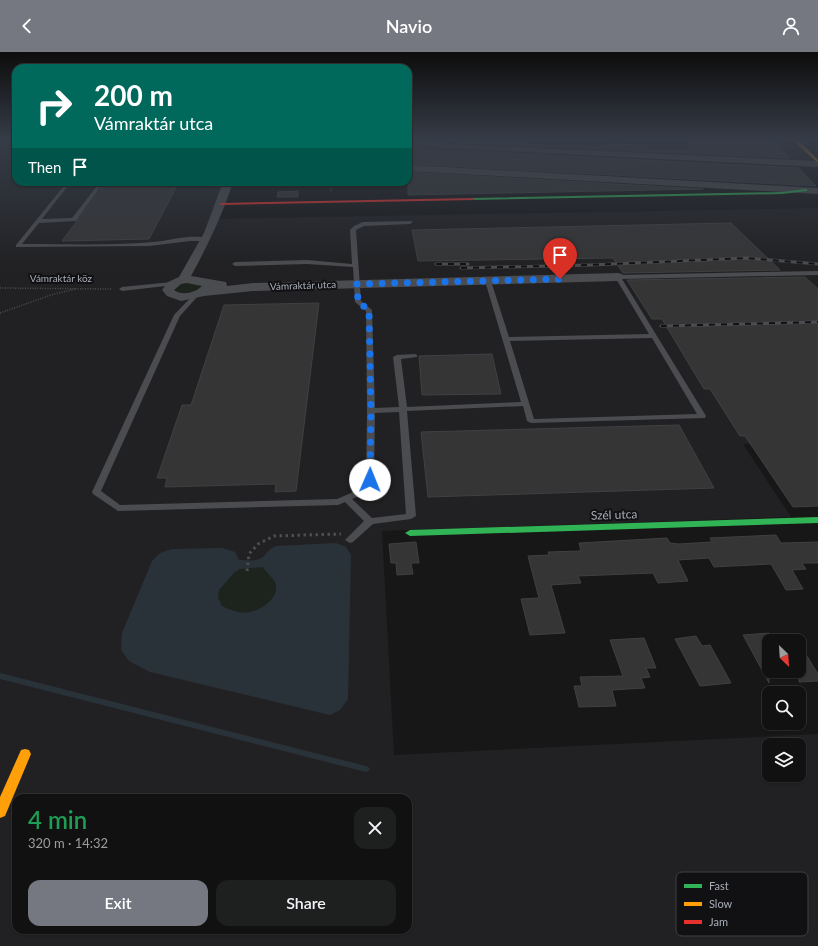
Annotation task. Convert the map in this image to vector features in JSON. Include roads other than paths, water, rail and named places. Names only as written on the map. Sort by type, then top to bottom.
[{"type":"street","points":[[674,183],[818,191]]},
{"type":"street","points":[[176,297],[207,236],[221,204],[227,186]]},
{"type":"street","points":[[221,204],[774,193],[805,190]]},
{"type":"street","points":[[201,288],[199,277],[207,236]]},
{"type":"street","name":"Vámraktár utca","points":[[176,297],[201,288],[618,277]]},
{"type":"street","name":"Szél utca","points":[[410,533],[818,520]]},
{"type":"street","points":[[0,812],[25,754]]},
{"type":"lane","points":[[66,186],[18,246],[149,244],[207,236]]},
{"type":"lane","points":[[40,219],[77,216],[99,186]]},
{"type":"lane","points":[[176,297],[96,492],[118,508],[338,502],[361,492],[370,480],[371,411],[369,310],[358,302],[353,230],[362,224],[410,222]]},
{"type":"lane","points":[[235,264],[307,262],[356,266]]},
{"type":"lane","points":[[488,281],[531,421],[702,416],[618,277],[818,273]]},
{"type":"lane","points":[[122,289],[176,297],[201,288]]},
{"type":"lane","points":[[506,339],[653,336]]},
{"type":"lane","points":[[350,540],[370,521],[411,516],[403,409],[397,357],[416,356]]},
{"type":"lane","points":[[371,411],[526,404]]},
{"type":"lane","points":[[347,499],[370,521]]},
{"type":"waterway","points":[[0,676],[366,769]]},
{"type":"railway","points":[[461,268],[590,265],[747,258],[818,264]]},
{"type":"railway","points":[[436,264],[468,264]]},
{"type":"railway","points":[[661,326],[818,322]]}]
